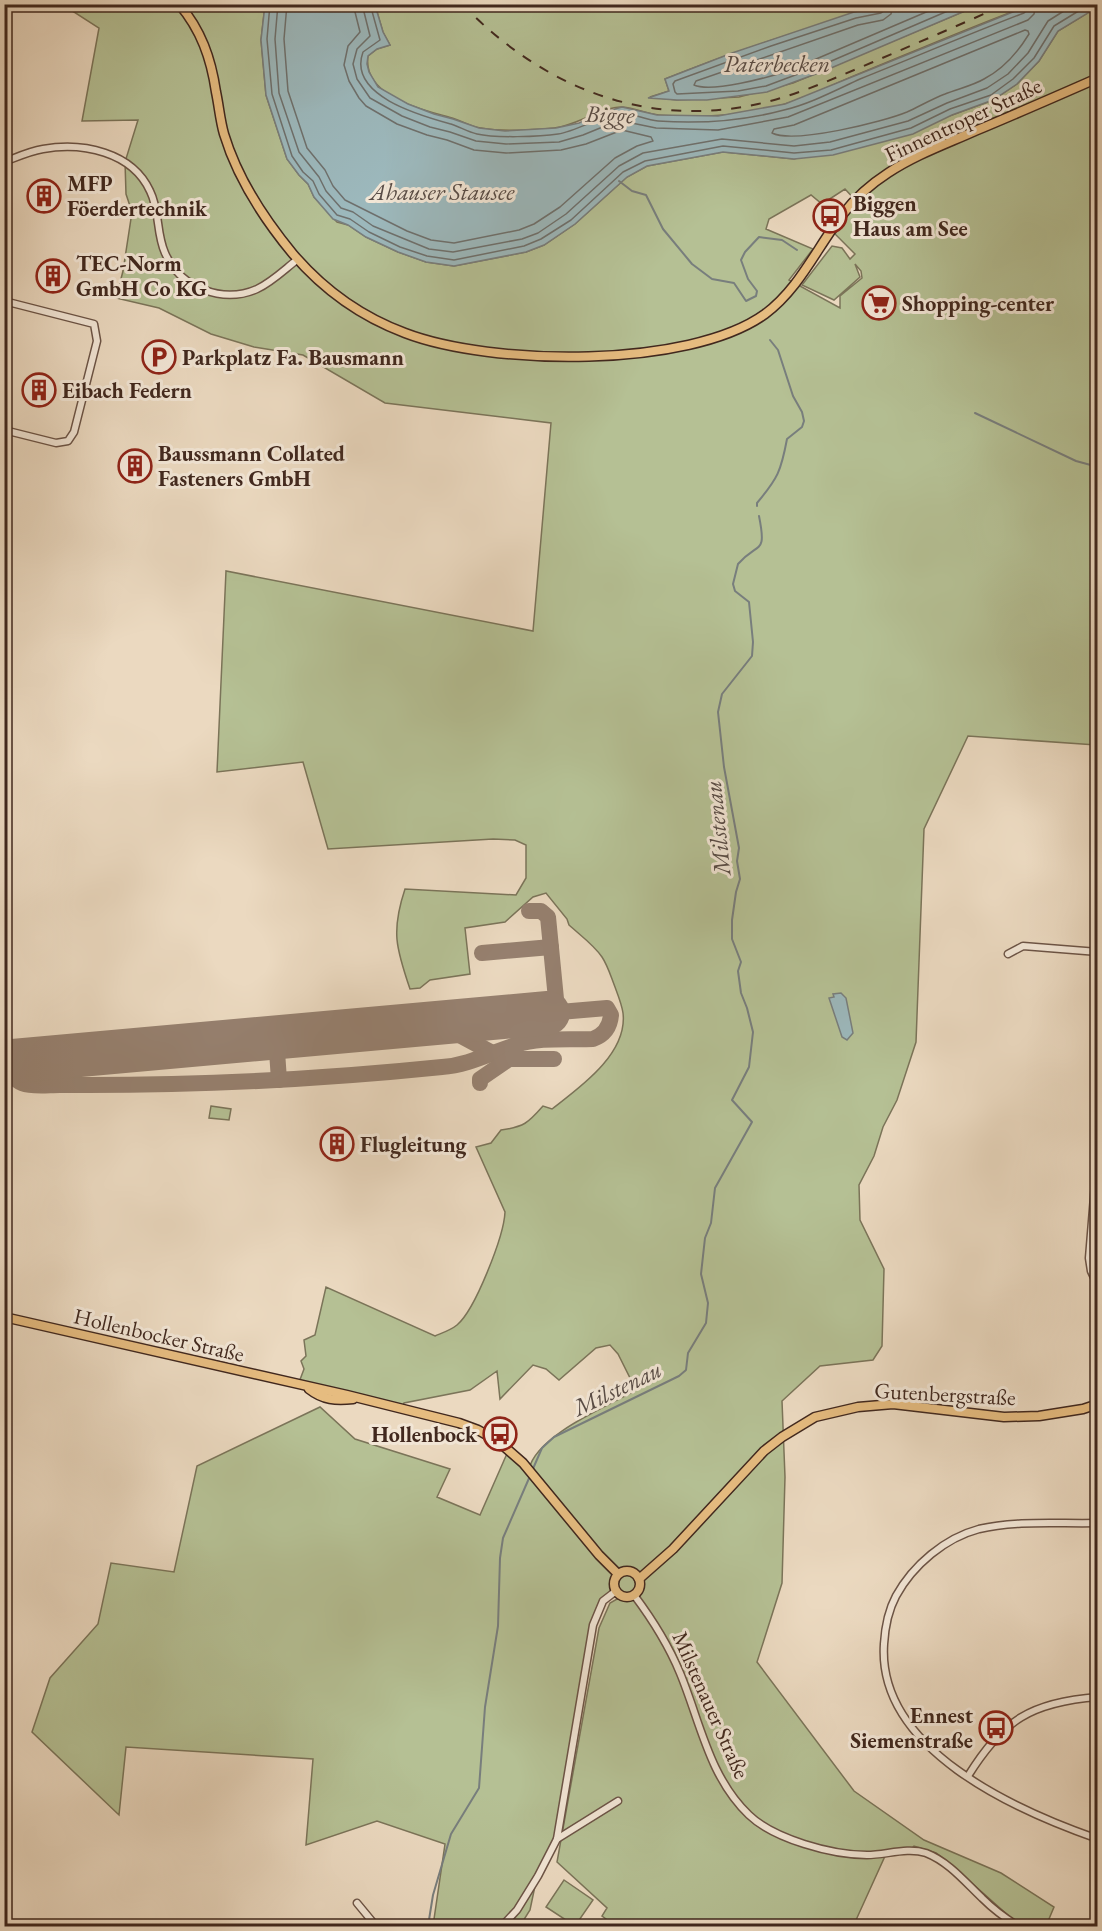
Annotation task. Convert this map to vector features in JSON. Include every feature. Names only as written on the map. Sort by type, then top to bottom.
[{"type":"main road","name":"Finnentroper Straße","points":[[178,4],[197,29],[205,45],[213,74],[221,124],[232,157],[268,222],[298,259],[319,281],[348,303],[384,324],[450,347],[494,353],[551,357],[601,356],[687,345],[724,335],[755,321],[780,301],[794,284],[843,213],[860,195],[898,167],[954,140],[1098,78]]},
{"type":"main road","name":"Hollenbocker Straße","points":[[4,1317],[466,1425],[499,1442],[532,1473],[593,1548],[618,1574]]},
{"type":"main road","name":"Gutenbergstraße","points":[[639,1579],[673,1549],[764,1451],[815,1417],[858,1407],[893,1404],[1004,1417],[1039,1416],[1083,1409],[1098,1404]]},
{"type":"main road","points":[[630,1571],[639,1579],[639,1588],[634,1594],[626,1596],[616,1591],[614,1582],[618,1574],[630,1571]]},
{"type":"street","points":[[4,162],[26,153],[58,147],[93,149],[125,162],[150,189],[157,210],[158,230],[166,255],[188,282],[215,294],[249,292],[266,284],[298,259]]},
{"type":"street","points":[[4,301],[94,324],[97,341],[74,432],[68,441],[56,443],[4,430]]},
{"type":"street","points":[[1008,954],[1023,946],[1098,952]]},
{"type":"street","points":[[1098,1147],[1096,1196],[1089,1258],[1091,1271],[1098,1286]]},
{"type":"street","points":[[1098,1523],[1019,1524],[979,1529],[952,1540],[927,1558],[905,1579],[892,1603],[885,1630],[883,1657],[887,1683],[900,1713],[916,1734],[940,1757],[1006,1800],[1047,1821],[1098,1839]]},
{"type":"street","points":[[501,1926],[517,1910],[554,1848],[593,1625],[603,1601],[616,1591]]},
{"type":"street","name":"Milstenauer Straße","points":[[634,1594],[671,1652],[717,1771],[734,1798],[750,1816],[778,1835],[827,1849],[868,1855],[917,1851],[934,1857],[943,1862],[983,1899],[1018,1926]]},
{"type":"street","points":[[968,1776],[982,1753],[1010,1724],[1047,1704],[1098,1697]]},
{"type":"street","points":[[557,1839],[618,1801]]},
{"type":"street","points":[[357,1903],[376,1926]]},
{"type":"green space","points":[[63,5],[265,5],[261,40],[266,95],[287,159],[308,184],[314,197],[337,222],[348,225],[366,237],[426,262],[454,266],[526,252],[544,245],[575,224],[627,177],[647,166],[723,152],[794,159],[952,115],[993,100],[1017,84],[1039,61],[1058,31],[1097,7],[1097,742],[1096,745],[968,736],[924,829],[916,1042],[897,1100],[883,1127],[874,1156],[859,1185],[860,1220],[884,1269],[882,1346],[873,1360],[820,1366],[782,1401],[785,1477],[782,1583],[757,1662],[854,1791],[924,1840],[1001,1873],[1054,1907],[1046,1926],[1023,1926],[947,1861],[936,1853],[914,1846],[909,1851],[886,1854],[856,1920],[870,1926],[616,1926],[602,1916],[607,1908],[557,1862],[599,1628],[610,1603],[617,1599],[629,1600],[618,1593],[602,1601],[597,1612],[557,1839],[538,1876],[502,1926],[433,1926],[445,1844],[377,1821],[306,1845],[313,1759],[126,1747],[119,1815],[32,1732],[50,1678],[98,1624],[111,1563],[174,1572],[197,1466],[320,1407],[355,1439],[450,1469],[437,1497],[480,1515],[509,1449],[529,1469],[535,1457],[558,1434],[636,1390],[618,1354],[610,1345],[596,1348],[559,1380],[546,1369],[533,1365],[500,1399],[497,1371],[470,1390],[404,1403],[401,1409],[298,1385],[304,1369],[301,1361],[306,1356],[304,1340],[315,1335],[326,1287],[435,1336],[455,1327],[464,1317],[487,1272],[500,1238],[505,1212],[476,1147],[491,1143],[501,1130],[525,1123],[543,1106],[552,1109],[588,1080],[610,1056],[618,1042],[623,1013],[611,975],[602,957],[569,925],[567,919],[546,893],[533,897],[505,922],[465,928],[470,974],[430,980],[420,988],[410,989],[401,962],[397,939],[398,917],[405,889],[516,895],[526,878],[526,845],[515,840],[493,839],[328,849],[303,762],[217,772],[226,571],[533,631],[551,423],[385,403],[303,355],[254,347],[211,334],[159,308],[116,298],[123,271],[132,212],[126,194],[125,162],[138,120],[82,121],[99,28]],"holes":[[[845,189],[859,204],[846,215],[835,234],[855,254],[850,259],[842,248],[832,246],[802,285],[834,300],[860,277],[855,264],[861,271],[862,278],[840,296],[840,308],[789,280],[813,249],[766,229],[769,219],[811,195],[822,204]]]},
{"type":"green space","points":[[375,5],[889,5],[832,21],[692,68],[665,79],[669,91],[650,97],[677,100],[739,97],[793,83],[979,5],[1030,5],[804,97],[770,108],[738,114],[690,116],[659,115],[623,107],[554,128],[508,130],[474,127],[413,106],[385,92],[375,82],[369,70],[368,56],[377,49],[390,45],[383,32]]},
{"type":"green space","points":[[211,1106],[231,1109],[229,1120],[209,1118]]},
{"type":"green space","points":[[564,1880],[593,1900],[575,1926],[546,1907]]},
{"type":"green space","points":[[535,1886],[530,1910],[520,1926],[507,1926],[520,1911]]},
{"type":"water","name":"Ahauser Stausee","points":[[1097,4],[1098,7],[1058,31],[1039,61],[1017,84],[993,100],[952,115],[913,134],[833,155],[794,159],[723,152],[647,166],[627,177],[575,224],[544,245],[526,252],[454,266],[426,262],[366,237],[348,225],[333,219],[314,197],[308,184],[287,159],[266,95],[261,40],[265,5],[375,5],[383,32],[390,45],[377,49],[368,56],[369,72],[378,87],[408,104],[434,114],[479,128],[505,131],[556,128],[579,123],[622,107],[657,115],[718,116],[785,104],[1030,5]]},
{"type":"water","name":"Paterbecken","points":[[889,5],[979,5],[824,71],[767,92],[707,100],[648,98],[669,91],[665,79],[732,53],[854,12]]},
{"type":"water","points":[[841,993],[846,998],[853,1033],[847,1040],[842,1037],[829,998],[834,997],[833,994]]},
{"type":"waterway","name":"Milstenau","points":[[619,181],[632,191],[646,195],[663,229],[692,264],[712,279],[734,283],[746,301],[756,296],[757,291],[748,279],[741,260],[759,237],[782,240],[797,250]]},
{"type":"waterway","name":"Milstenau","points":[[757,506],[778,474],[787,439],[802,427],[804,421],[778,350],[770,340]]},
{"type":"waterway","points":[[975,413],[1076,461],[1098,467]]},
{"type":"waterway","name":"Milstenau","points":[[532,1471],[542,1448],[554,1437],[679,1376],[686,1370],[688,1353],[706,1323],[708,1303],[701,1274],[705,1238],[711,1223],[715,1188],[752,1122],[732,1100],[749,1067],[753,1032],[741,993],[738,971],[741,962],[732,939],[732,920],[740,879],[737,861],[739,848],[724,767],[718,712],[722,694],[752,656],[749,602],[735,591],[733,584],[738,564],[761,543],[759,516]]},
{"type":"waterway","name":"Milstenau","points":[[428,1926],[433,1895],[451,1834],[479,1788],[485,1707],[498,1626],[500,1558],[503,1538],[530,1476]]},
{"type":"taxiway","points":[[529,911],[541,911],[548,917],[556,999],[553,1009],[548,1013]]},
{"type":"taxiway","points":[[482,953],[551,947]]},
{"type":"taxiway","points":[[57,1057],[53,1061],[50,1073],[60,1085],[203,1083],[394,1072],[452,1066],[525,1042],[593,1039],[606,1030],[611,1015],[607,1008],[548,1013]]},
{"type":"taxiway","points":[[512,1016],[519,1022],[522,1030],[516,1045]]},
{"type":"taxiway","points":[[437,1023],[500,1057]]},
{"type":"taxiway","points":[[276,1037],[279,1080]]},
{"type":"taxiway","points":[[4,1059],[13,1061],[15,1078],[20,1082],[35,1086],[60,1085]]},
{"type":"taxiway","points":[[480,1083],[480,1079],[509,1059],[554,1059]]},
{"type":"runway","points":[[13,1061],[548,1013]]},
{"type":"railway","points":[[462,4],[493,33],[526,58],[560,78],[597,94],[635,105],[675,110],[716,110],[758,104],[788,96],[845,74],[1006,4]]},
{"type":"place","name":"MFP Föerdertechnik","points":[[44,196]]},
{"type":"place","name":"Biggen Haus am See","points":[[830,216]]},
{"type":"place","name":"TEC-Norm GmbH Co KG","points":[[53,276]]},
{"type":"place","name":"Shopping-center","points":[[879,303]]},
{"type":"place","name":"Parkplatz Fa. Bausmann","points":[[159,357]]},
{"type":"place","name":"Eibach Federn","points":[[39,390]]},
{"type":"place","name":"Baussmann Collated Fasteners GmbH","points":[[135,466]]},
{"type":"place","name":"Flugleitung","points":[[337,1144]]},
{"type":"place","name":"Hollenbock","points":[[500,1434]]},
{"type":"place","name":"Ennest Siemenstraße","points":[[996,1728]]},
{"type":"water label","name":"Bigge","points":[[610,114]]}]
